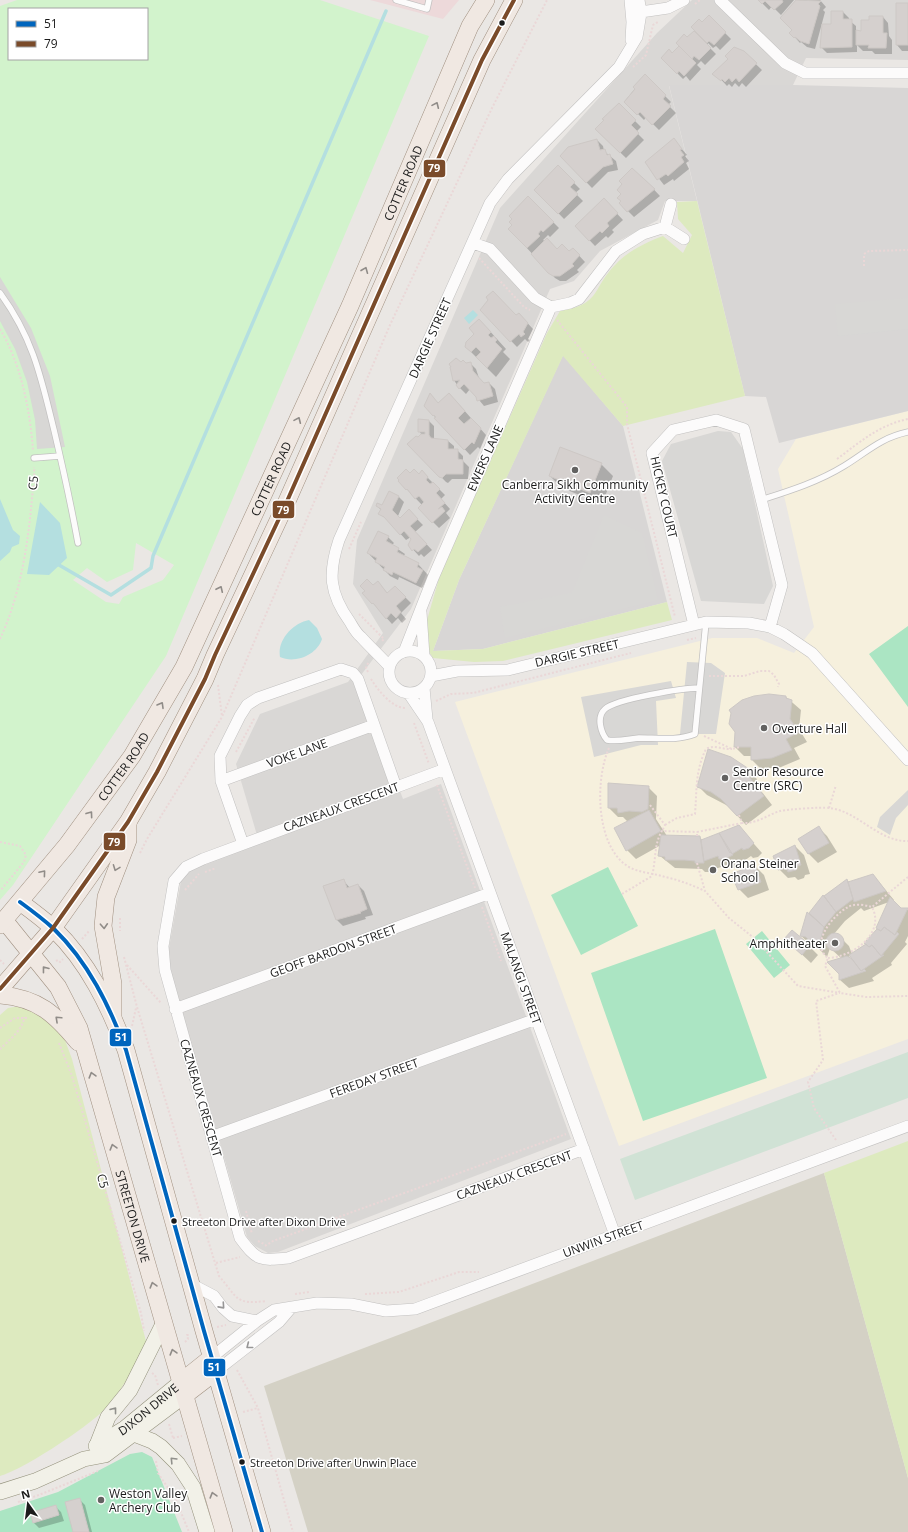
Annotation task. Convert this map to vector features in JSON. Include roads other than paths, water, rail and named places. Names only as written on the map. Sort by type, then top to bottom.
[{"type":"main road","points":[[470,26],[473,0]]},
{"type":"main road","name":"COTTER ROAD","points":[[2,923],[67,845],[132,756],[184,667],[350,306],[470,26],[486,0]]},
{"type":"main road","name":"COTTER ROAD","points":[[0,989],[53,928],[128,822],[157,772],[205,679],[284,508],[482,60],[514,0]]},
{"type":"main road","points":[[113,1017],[113,984],[103,926],[103,916],[106,897],[128,840],[128,822]]},
{"type":"main road","points":[[20,902],[53,928],[79,957],[93,979],[113,1017],[130,1064],[213,1365],[262,1532]]},
{"type":"main road","name":"STREETON DRIVE","points":[[2,923],[31,952],[58,987],[79,1028],[224,1532]]},
{"type":"main road","points":[[0,996],[16,997],[40,1006],[63,1024],[84,1048]]},
{"type":"main road","points":[[97,1445],[108,1417],[130,1390],[164,1322]]},
{"type":"main road","name":"DIXON DRIVE","points":[[0,1492],[35,1481],[84,1459],[105,1455],[134,1434],[183,1389],[213,1365]]},
{"type":"main road","name":"DIXON DRIVE","points":[[84,1459],[97,1445],[183,1389]]},
{"type":"main road","points":[[134,1434],[152,1441],[161,1447],[178,1464],[193,1487],[207,1532]]},
{"type":"street","name":"DARGIE STREET","points":[[630,0],[637,13]]},
{"type":"street","name":"DARGIE STREET","points":[[389,666],[375,650],[360,637],[340,609],[332,585],[332,560],[339,540],[477,244],[490,203],[508,179],[612,76],[637,37],[637,13],[639,0]]},
{"type":"street","points":[[637,13],[668,8],[684,0]]},
{"type":"street","points":[[720,0],[785,63],[805,73],[908,73]]},
{"type":"street","points":[[666,227],[671,204]]},
{"type":"street","points":[[477,244],[490,249],[535,298],[551,307],[570,303],[579,299],[616,251],[643,234],[666,227]]},
{"type":"street","points":[[666,227],[684,239]]},
{"type":"street","name":"EWERS LANE","points":[[401,653],[421,610],[433,578],[551,307]]},
{"type":"street","name":"HICKEY COURT","points":[[694,625],[652,453],[673,430],[716,420],[744,430],[782,584],[770,627]]},
{"type":"street","name":"EWERS LANE","points":[[421,610],[428,666]]},
{"type":"street","points":[[694,625],[706,622],[749,623],[770,627],[784,634],[812,653],[908,760]]},
{"type":"street","name":"DARGIE STREET","points":[[428,666],[457,671],[508,670],[694,625]]},
{"type":"street","points":[[375,650],[401,653],[411,651],[428,666],[424,688],[420,691],[409,694],[403,693],[392,685],[388,673],[389,666],[401,653]]},
{"type":"street","points":[[243,844],[221,781],[220,756],[240,716],[252,701],[340,669],[353,673],[358,679],[396,787]]},
{"type":"street","name":"MALANGI STREET","points":[[424,688],[422,705],[615,1235]]},
{"type":"street","name":"MALANGI STREET","points":[[409,694],[422,705]]},
{"type":"street","name":"VOKE LANE","points":[[221,781],[374,725]]},
{"type":"street","name":"CAZNEAUX CRESCENT","points":[[445,769],[243,844],[186,867],[174,881],[163,946],[165,970],[240,1238],[252,1254],[266,1261],[288,1258],[584,1149]]},
{"type":"street","name":"GEOFF BARDON STREET","points":[[175,1009],[490,893]]},
{"type":"street","name":"FEREDAY STREET","points":[[211,1137],[536,1019]]},
{"type":"street","name":"UNWIN STREET","points":[[213,1365],[256,1321],[274,1310],[316,1303],[351,1304],[386,1311],[415,1309],[908,1126]]},
{"type":"street","points":[[191,1284],[214,1296],[223,1308],[232,1316],[256,1321]]},
{"type":"street","points":[[213,1365],[279,1322],[291,1308]]},
{"type":"lane","points":[[396,0],[427,9],[429,0]]},
{"type":"lane","points":[[0,293],[18,319],[30,342],[39,367],[69,495],[78,543]]},
{"type":"lane","points":[[761,500],[823,478],[844,466],[876,444],[891,436],[908,432]]},
{"type":"lane","points":[[34,458],[60,456]]},
{"type":"lane","points":[[699,688],[688,688],[639,698],[606,708],[602,712],[601,728],[607,740],[612,741],[639,738],[686,737],[695,734],[706,622]]},
{"type":"water","points":[[473,310],[478,315],[469,324],[464,318]]},
{"type":"water","points":[[0,499],[13,530],[20,536],[19,544],[12,547],[10,552],[0,561]]},
{"type":"water","points":[[40,502],[60,523],[67,558],[49,575],[27,574]]},
{"type":"water","points":[[309,620],[317,628],[322,639],[319,645],[310,654],[299,659],[286,659],[280,657],[281,644],[287,633],[297,625]]},
{"type":"waterway","points":[[59,565],[111,595],[151,568],[153,556],[386,11]]},
{"type":"place","name":"Canberra Sikh Community Activity Centre","points":[[575,470]]},
{"type":"place","name":"Overture Hall","points":[[764,728]]},
{"type":"place","name":"Senior Resource Centre (SRC)","points":[[725,778]]},
{"type":"place","name":"Orana Steiner School","points":[[713,870]]},
{"type":"place","name":"Amphitheater","points":[[835,943]]},
{"type":"place","name":"Streeton Drive after Dixon Drive","points":[[174,1221]]},
{"type":"place","name":"Streeton Drive after Unwin Place","points":[[242,1462]]},
{"type":"place","name":"Weston Valley Archery Club","points":[[101,1500]]}]
